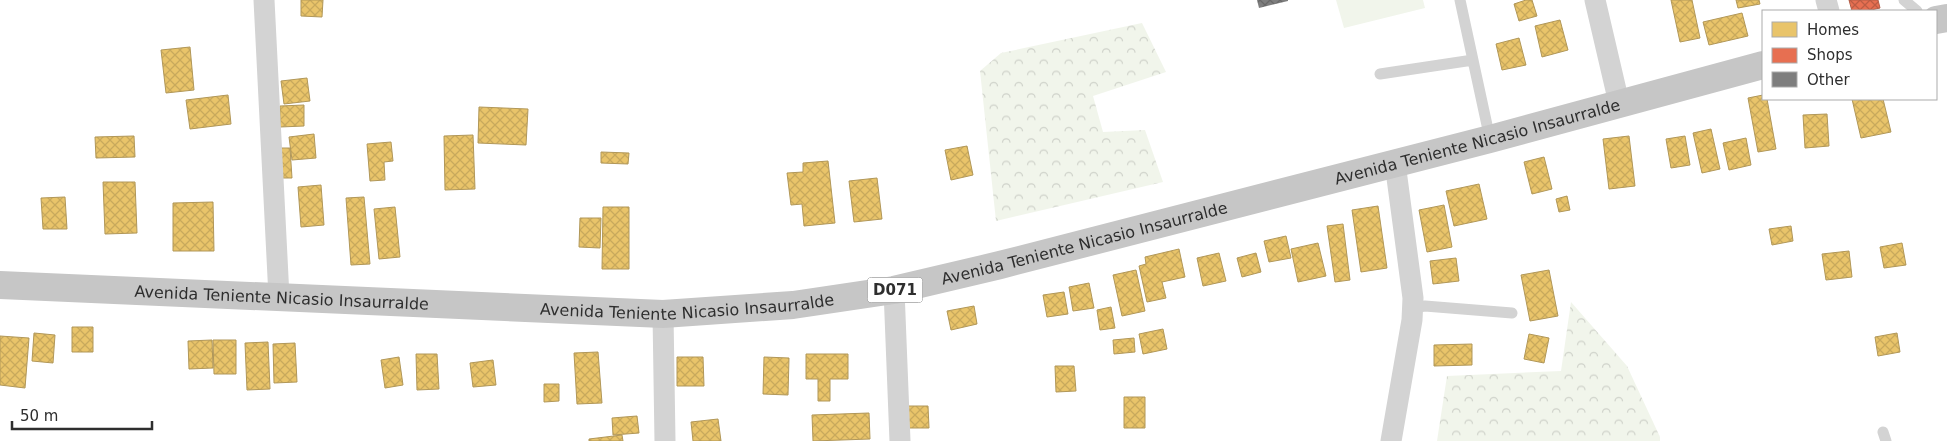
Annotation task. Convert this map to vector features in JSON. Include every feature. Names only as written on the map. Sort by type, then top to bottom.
[{"type":"main road","name":"Avenida Teniente Nicasio Insaurralde","points":[[0,284],[662,314],[793,305],[894,290],[1000,265],[1490,139],[1762,65]]},
{"type":"street","points":[[264,0],[279,297]]},
{"type":"street","points":[[1595,0],[1619,104]]},
{"type":"street","points":[[1391,441],[1412,320],[1413,298],[1395,163]]},
{"type":"street","points":[[894,290],[900,441]]},
{"type":"street","points":[[662,314],[665,441]]},
{"type":"lane","points":[[1460,0],[1490,139]]},
{"type":"lane","points":[[1904,0],[1915,10]]},
{"type":"lane","points":[[1380,74],[1473,60]]},
{"type":"lane","points":[[1412,308],[1425,306],[1512,313]]},
{"type":"green space","points":[[1336,0],[1423,0],[1425,8],[1344,28]]},
{"type":"green space","points":[[1142,23],[1166,72],[1093,96],[1103,132],[1145,130],[1163,182],[996,221],[980,71],[1001,53]]},
{"type":"green space","points":[[1571,302],[1627,366],[1660,437],[1660,441],[1437,441],[1447,376],[1561,371]]},
{"type":"building: Homes","points":[[301,0],[323,0],[322,17],[301,16]]},
{"type":"building: Homes","points":[[1532,0],[1537,16],[1519,21],[1514,4]]},
{"type":"building: Homes","points":[[1671,0],[1692,0],[1700,38],[1680,42]]},
{"type":"building: Homes","points":[[1736,0],[1759,0],[1760,4],[1738,8]]},
{"type":"building: Homes","points":[[1742,13],[1748,36],[1709,45],[1703,22]]},
{"type":"building: Homes","points":[[1560,20],[1568,50],[1542,57],[1535,26]]},
{"type":"building: Homes","points":[[1519,38],[1526,65],[1502,70],[1496,44]]},
{"type":"building: Homes","points":[[190,47],[194,90],[166,93],[161,50]]},
{"type":"building: Homes","points":[[307,78],[310,101],[284,104],[281,81]]},
{"type":"building: Homes","points":[[228,95],[231,124],[190,129],[186,100]]},
{"type":"building: Homes","points":[[1762,95],[1762,100],[1767,100],[1776,149],[1758,152],[1748,98]]},
{"type":"building: Homes","points":[[1852,100],[1883,100],[1891,132],[1861,138]]},
{"type":"building: Homes","points":[[304,105],[304,126],[280,127],[280,106]]},
{"type":"building: Homes","points":[[479,107],[528,109],[526,145],[478,143]]},
{"type":"building: Homes","points":[[1827,114],[1829,146],[1805,148],[1803,115]]},
{"type":"building: Homes","points":[[1711,129],[1720,169],[1702,173],[1693,133]]},
{"type":"building: Homes","points":[[314,134],[316,158],[292,160],[289,137]]},
{"type":"building: Homes","points":[[473,135],[475,189],[445,190],[444,136]]},
{"type":"building: Homes","points":[[134,136],[135,157],[96,158],[95,137]]},
{"type":"building: Homes","points":[[1629,136],[1635,186],[1609,189],[1603,139]]},
{"type":"building: Homes","points":[[1685,136],[1690,165],[1671,168],[1666,139]]},
{"type":"building: Homes","points":[[1746,138],[1751,165],[1729,170],[1723,143]]},
{"type":"building: Homes","points":[[391,142],[393,161],[384,162],[385,180],[370,181],[367,144]]},
{"type":"building: Homes","points":[[967,146],[973,175],[951,180],[945,150]]},
{"type":"building: Homes","points":[[280,148],[290,148],[292,178],[282,178]]},
{"type":"building: Homes","points":[[601,152],[629,153],[628,164],[601,163]]},
{"type":"building: Homes","points":[[1544,157],[1552,189],[1532,194],[1524,162]]},
{"type":"building: Homes","points":[[828,161],[835,223],[804,226],[802,204],[791,205],[787,173],[803,172],[803,163]]},
{"type":"building: Homes","points":[[877,178],[882,219],[854,222],[849,181]]},
{"type":"building: Homes","points":[[103,182],[135,182],[137,233],[105,234]]},
{"type":"building: Homes","points":[[1479,184],[1487,219],[1454,226],[1446,191]]},
{"type":"building: Homes","points":[[321,185],[324,225],[301,227],[298,187]]},
{"type":"building: Homes","points":[[1567,196],[1570,210],[1559,212],[1556,199]]},
{"type":"building: Homes","points":[[65,197],[67,229],[43,229],[41,198]]},
{"type":"building: Homes","points":[[364,197],[370,264],[351,265],[346,198]]},
{"type":"building: Homes","points":[[213,202],[214,251],[173,251],[173,203]]},
{"type":"building: Homes","points":[[1444,205],[1452,247],[1427,252],[1419,210]]},
{"type":"building: Homes","points":[[1378,206],[1387,268],[1361,272],[1352,210]]},
{"type":"building: Homes","points":[[395,207],[400,257],[379,259],[374,209]]},
{"type":"building: Homes","points":[[603,207],[629,207],[629,269],[602,269]]},
{"type":"building: Homes","points":[[580,218],[601,218],[600,248],[579,247]]},
{"type":"building: Homes","points":[[1343,224],[1350,280],[1335,282],[1327,226]]},
{"type":"building: Homes","points":[[1791,226],[1793,241],[1772,245],[1769,229]]},
{"type":"building: Homes","points":[[1286,236],[1291,258],[1269,262],[1264,241]]},
{"type":"building: Homes","points":[[1318,243],[1326,276],[1298,282],[1291,249]]},
{"type":"building: Homes","points":[[1902,243],[1906,265],[1884,268],[1880,247]]},
{"type":"building: Homes","points":[[1179,249],[1185,277],[1162,282],[1166,298],[1147,302],[1139,266],[1146,264],[1145,257]]},
{"type":"building: Homes","points":[[1849,251],[1852,277],[1826,280],[1822,254]]},
{"type":"building: Homes","points":[[1219,253],[1226,281],[1203,286],[1197,258]]},
{"type":"building: Homes","points":[[1256,253],[1261,272],[1242,277],[1237,258]]},
{"type":"building: Homes","points":[[1456,258],[1459,281],[1433,284],[1430,261]]},
{"type":"building: Homes","points":[[1136,270],[1145,311],[1122,316],[1113,275]]},
{"type":"building: Homes","points":[[1549,270],[1558,316],[1530,321],[1521,275]]},
{"type":"building: Homes","points":[[1089,283],[1094,308],[1073,311],[1069,287]]},
{"type":"building: Homes","points":[[1064,292],[1068,314],[1047,317],[1043,295]]},
{"type":"building: Homes","points":[[974,306],[977,324],[951,330],[947,311]]},
{"type":"building: Homes","points":[[1111,307],[1115,328],[1100,330],[1097,310]]},
{"type":"building: Homes","points":[[72,327],[93,327],[93,352],[72,352]]},
{"type":"building: Homes","points":[[1163,329],[1167,349],[1143,354],[1139,334]]},
{"type":"building: Homes","points":[[34,333],[55,335],[53,363],[32,361]]},
{"type":"building: Homes","points":[[1897,333],[1900,352],[1878,356],[1875,337]]},
{"type":"building: Homes","points":[[1529,334],[1549,338],[1544,363],[1524,359]]},
{"type":"building: Homes","points":[[0,336],[29,338],[25,388],[0,385]]},
{"type":"building: Homes","points":[[1134,338],[1135,352],[1114,354],[1113,340]]},
{"type":"building: Homes","points":[[212,340],[213,368],[189,369],[188,341]]},
{"type":"building: Homes","points":[[213,340],[236,340],[236,374],[214,374]]},
{"type":"building: Homes","points":[[268,342],[270,389],[247,390],[245,343]]},
{"type":"building: Homes","points":[[295,343],[297,382],[274,383],[273,344]]},
{"type":"building: Homes","points":[[1472,344],[1472,365],[1434,366],[1434,345]]},
{"type":"building: Homes","points":[[598,352],[602,403],[577,404],[574,353]]},
{"type":"building: Homes","points":[[416,354],[437,354],[439,389],[417,390]]},
{"type":"building: Homes","points":[[806,354],[848,354],[848,379],[830,379],[830,401],[818,401],[818,379],[806,379]]},
{"type":"building: Homes","points":[[399,357],[403,385],[385,388],[381,360]]},
{"type":"building: Homes","points":[[677,357],[703,357],[704,386],[677,386]]},
{"type":"building: Homes","points":[[764,357],[789,358],[788,395],[763,394]]},
{"type":"building: Homes","points":[[493,360],[496,385],[473,387],[470,363]]},
{"type":"building: Homes","points":[[1055,366],[1074,366],[1076,391],[1056,392]]},
{"type":"building: Homes","points":[[544,384],[559,384],[559,401],[544,402]]},
{"type":"building: Homes","points":[[1124,397],[1145,397],[1145,428],[1124,428]]},
{"type":"building: Homes","points":[[906,406],[928,406],[929,428],[906,428]]},
{"type":"building: Homes","points":[[869,413],[870,439],[813,441],[812,415]]},
{"type":"building: Homes","points":[[637,416],[639,433],[613,435],[612,418]]},
{"type":"building: Homes","points":[[718,419],[721,441],[693,441],[691,422]]},
{"type":"building: Homes","points":[[622,435],[623,441],[589,441],[589,439]]},
{"type":"building: Shops","points":[[1849,0],[1878,0],[1880,8],[1871,10],[1852,10]]},
{"type":"building: Other","points":[[1257,0],[1288,0],[1288,1],[1259,8]]}]
